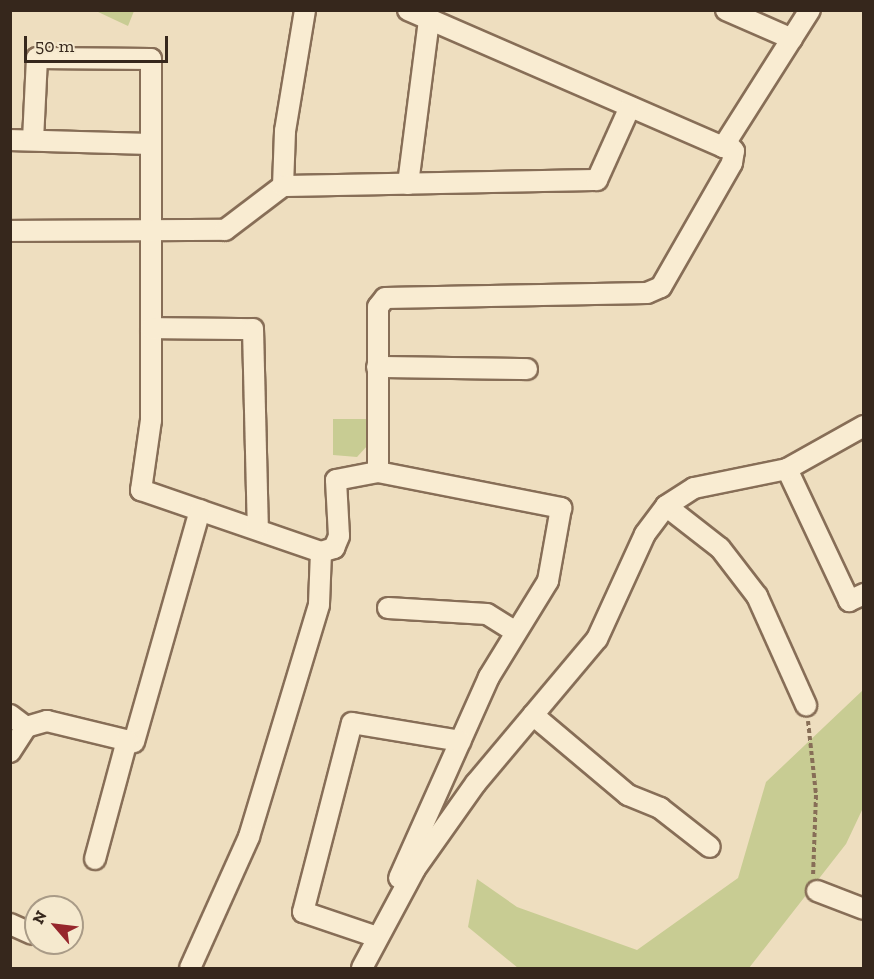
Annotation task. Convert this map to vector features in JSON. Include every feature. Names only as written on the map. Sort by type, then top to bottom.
[{"type":"street","points":[[283,186],[285,131],[305,10]]},
{"type":"street","points":[[408,10],[723,147],[810,10]]},
{"type":"street","points":[[726,10],[792,39]]},
{"type":"street","points":[[408,184],[429,20]]},
{"type":"street","points":[[33,140],[37,58],[151,59],[149,144],[151,420],[141,490],[258,528],[321,552],[334,548],[339,536],[336,480],[378,472],[561,508],[548,581],[489,677],[403,867],[390,909],[362,969]]},
{"type":"street","points":[[10,231],[225,230],[283,186],[597,180],[630,107]]},
{"type":"street","points":[[10,140],[149,144]]},
{"type":"street","points":[[378,472],[378,307],[385,298],[647,293],[661,287],[732,163],[734,151],[726,142]]},
{"type":"street","points":[[151,328],[253,329],[258,528]]},
{"type":"street","points":[[377,367],[527,369]]},
{"type":"street","points":[[390,909],[476,783],[597,639],[645,534],[666,506],[694,488],[787,469],[864,426]]},
{"type":"street","points":[[787,469],[849,601],[864,594]]},
{"type":"street","points":[[666,506],[720,548],[757,596],[806,705]]},
{"type":"street","points":[[10,752],[18,721],[47,721],[134,742],[200,510]]},
{"type":"street","points":[[190,969],[249,837],[319,605],[321,552]]},
{"type":"street","points":[[388,608],[488,614],[516,633]]},
{"type":"street","points":[[533,715],[628,795],[660,808],[710,847]]},
{"type":"street","points":[[377,937],[303,912],[352,723],[461,741]]},
{"type":"street","points":[[95,859],[127,740]]},
{"type":"street","points":[[817,891],[864,909]]},
{"type":"street","points":[[10,924],[24,930]]},
{"type":"path","points":[[806,705],[817,891]]},
{"type":"green space","points":[[134,10],[128,26],[96,11]]},
{"type":"green space","points":[[333,419],[368,419],[368,445],[357,457],[333,455]]},
{"type":"green space","points":[[863,690],[863,808],[846,844],[749,968],[518,968],[468,927],[477,879],[517,907],[637,950],[738,878],[766,782]]}]
